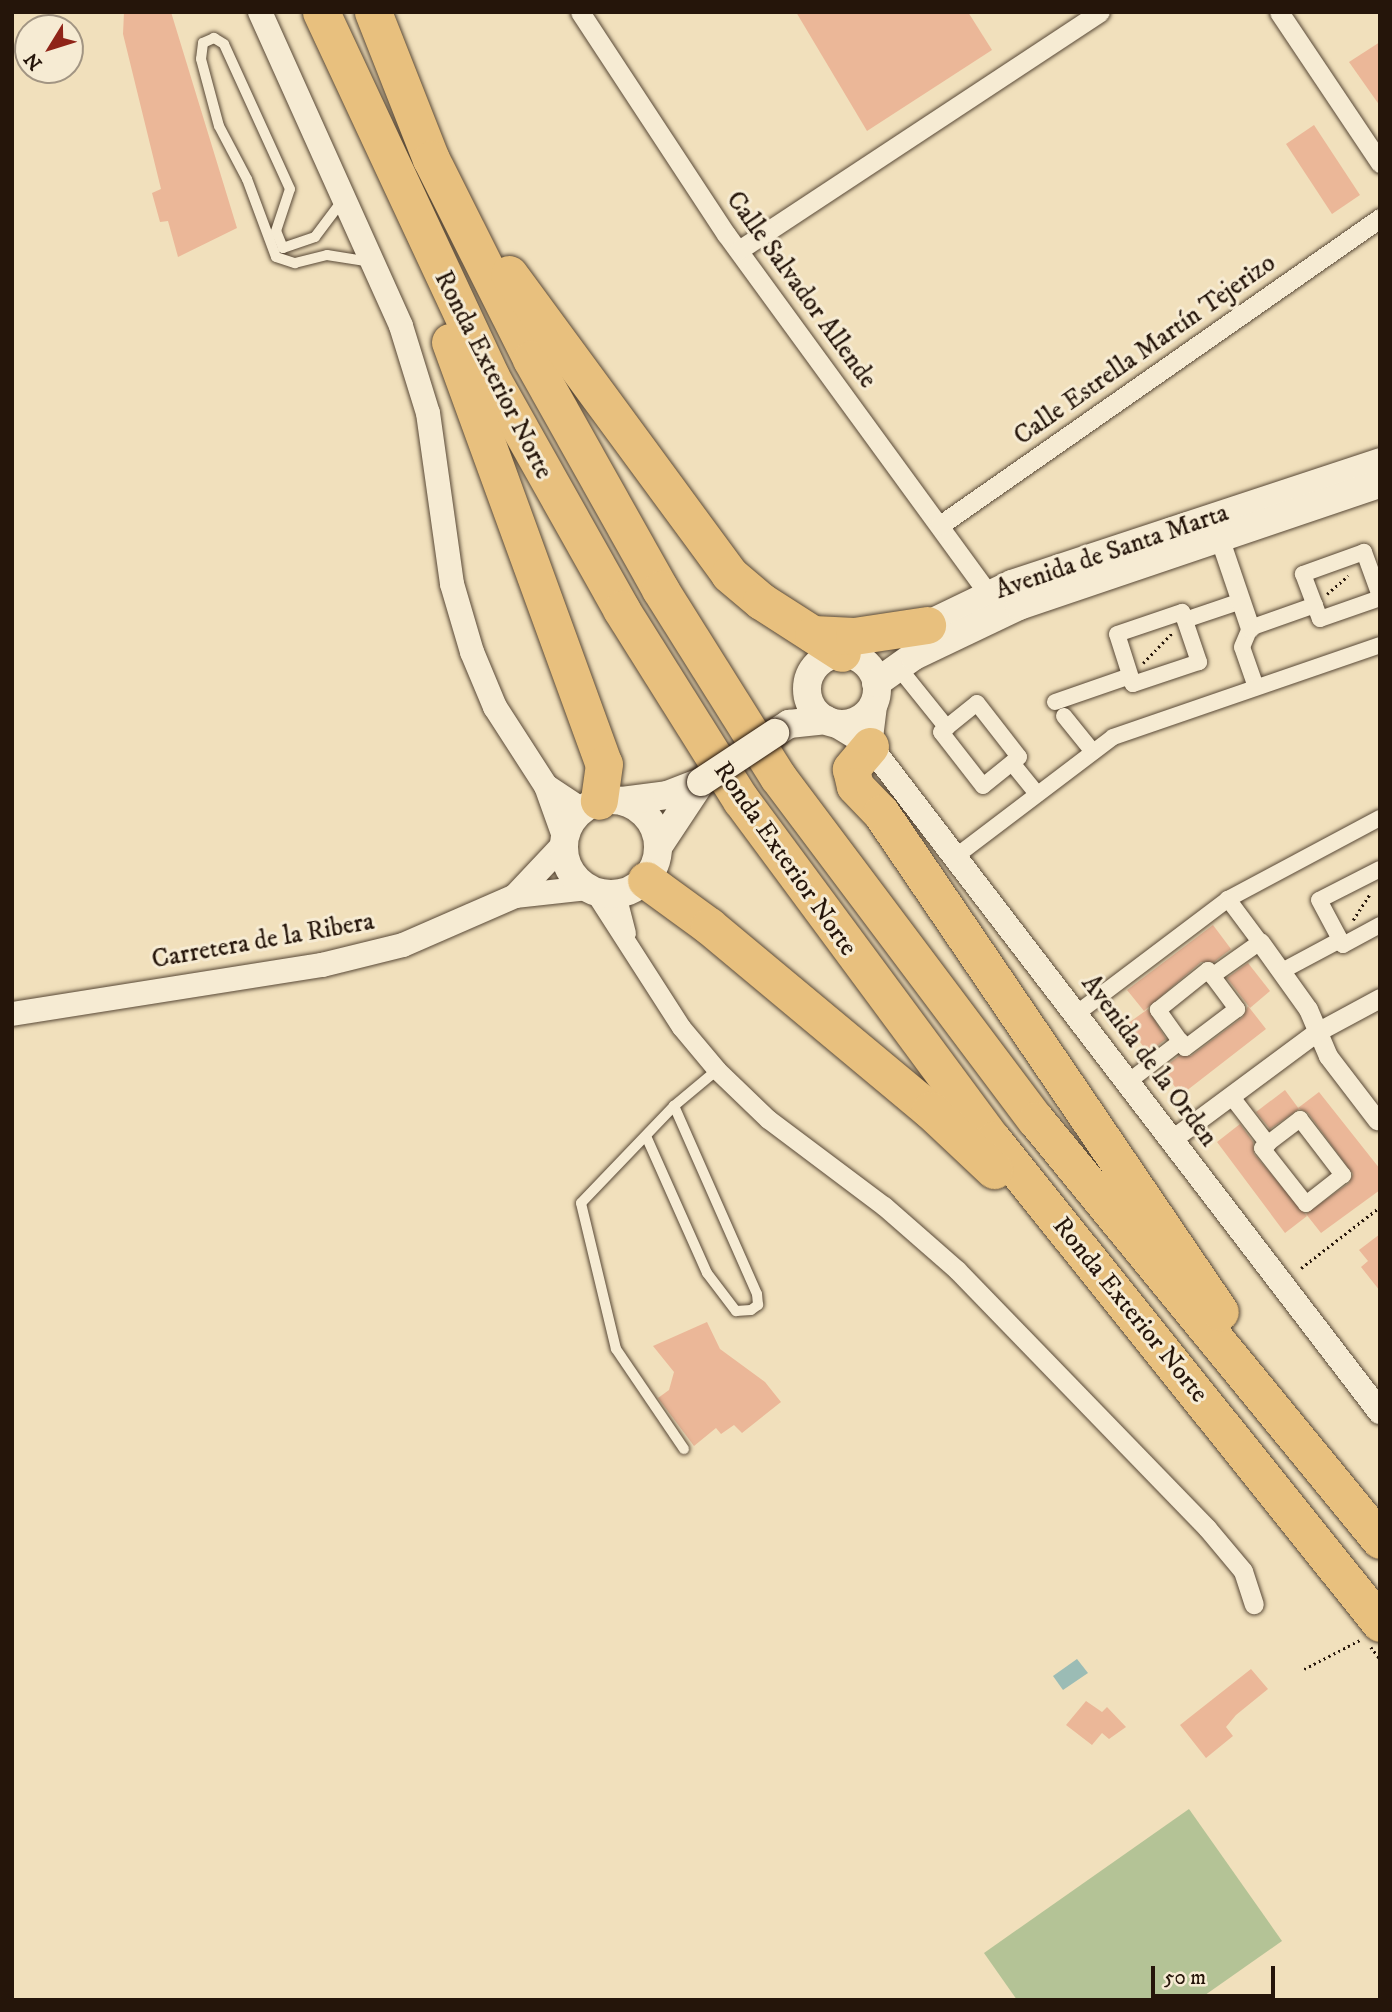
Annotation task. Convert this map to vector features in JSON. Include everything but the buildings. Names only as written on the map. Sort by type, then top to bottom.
[{"type":"highway","name":"Ronda Exterior Norte","points":[[321,12],[339,57],[443,279],[553,493],[741,800],[993,1140],[1380,1623]]},
{"type":"highway","name":"Ronda Exterior Norte","points":[[379,27],[431,159],[531,359],[660,589],[778,777],[1036,1120],[1380,1540]]},
{"type":"highway","points":[[379,27],[496,254],[557,345],[729,574],[835,647],[854,636],[926,625]]},
{"type":"highway","points":[[339,57],[383,179],[468,388],[604,764],[601,804]]},
{"type":"highway","points":[[870,746],[851,769],[855,786],[881,813],[999,983],[1342,1493]]},
{"type":"highway","points":[[620,880],[709,926],[930,1110],[997,1172],[1063,1251],[1181,1373]]},
{"type":"main road","name":"Avenida de Santa Marta","points":[[926,625],[988,593],[1380,461]]},
{"type":"main road","name":"Avenida de Santa Marta","points":[[883,683],[1019,606],[1380,484]]},
{"type":"main road","points":[[620,880],[570,869],[564,841],[601,804],[667,795],[701,782],[782,728],[807,694],[815,665],[835,647],[867,665],[883,683],[857,721],[829,721],[782,728]]},
{"type":"main road","points":[[807,694],[812,708],[829,721]]},
{"type":"main road","points":[[620,880],[701,782]]},
{"type":"main road","points":[[601,804],[648,818],[620,880]]},
{"type":"street","points":[[260,12],[342,201],[401,326],[428,413],[452,584],[472,652],[495,707],[546,786],[564,841],[515,896]]},
{"type":"street","name":"Calle Salvador Allende","points":[[580,12],[738,250],[988,593]]},
{"type":"street","points":[[738,250],[1100,12]]},
{"type":"street","points":[[1279,12],[1380,163]]},
{"type":"street","name":"Calle Estrella Martín Tejerizo","points":[[940,525],[1380,218]]},
{"type":"street","points":[[1219,537],[1250,628],[1242,647],[1256,687]]},
{"type":"street","points":[[1364,552],[1373,557],[1380,597],[1320,619],[1303,574],[1364,552]]},
{"type":"street","points":[[1185,620],[1241,601]]},
{"type":"street","points":[[1250,628],[1315,605]]},
{"type":"street","points":[[1182,612],[1199,662],[1133,684],[1130,676],[1117,634],[1182,612]]},
{"type":"street","points":[[955,856],[1113,737],[1380,645]]},
{"type":"street","points":[[1093,752],[1059,709],[1130,676]]},
{"type":"street","points":[[870,746],[883,683],[947,727]]},
{"type":"street","points":[[977,704],[1019,757],[982,786],[941,732],[947,727],[977,704]]},
{"type":"street","name":"Avenida de la Orden","points":[[829,721],[870,746],[1380,1412]]},
{"type":"street","points":[[1012,763],[1037,794]]},
{"type":"street","points":[[546,786],[601,804]]},
{"type":"street","points":[[1076,1014],[1228,900],[1380,818]]},
{"type":"street","points":[[1380,869],[1319,900],[1343,945],[1380,925]]},
{"type":"street","points":[[515,896],[620,880],[630,947],[681,1027],[717,1070],[768,1119],[884,1206],[957,1270],[1207,1528],[1243,1571],[1254,1604]]},
{"type":"street","name":"Carretera de la Ribera","points":[[12,1014],[322,965],[403,945],[515,896]]},
{"type":"street","points":[[1228,900],[1308,1009],[1315,1032],[1377,1120]]},
{"type":"street","points":[[1282,971],[1340,940]]},
{"type":"street","points":[[1212,976],[1260,942]]},
{"type":"street","points":[[1208,971],[1237,1009],[1185,1048],[1181,1041],[1157,1010],[1208,971]]},
{"type":"street","points":[[1171,1140],[1315,1032],[1380,998]]},
{"type":"street","points":[[1128,1082],[1181,1041]]},
{"type":"street","points":[[1231,1096],[1268,1144]]},
{"type":"street","points":[[1300,1119],[1343,1175],[1306,1204],[1262,1148],[1268,1144],[1300,1119]]},
{"type":"lane","points":[[342,201],[315,237],[283,248],[276,231],[290,188],[224,44],[214,38],[203,43],[201,59],[219,126],[247,179],[276,257],[295,263],[327,255],[351,256],[371,263]]},
{"type":"lane","points":[[684,1449],[616,1349],[581,1203],[674,1107],[717,1070]]},
{"type":"lane","points":[[646,1136],[707,1273],[736,1311],[751,1310],[758,1305],[757,1294],[674,1107]]},
{"type":"path","points":[[1315,605],[1373,557]]},
{"type":"path","points":[[1130,676],[1185,620]]},
{"type":"path","points":[[1340,940],[1373,889]]},
{"type":"path","points":[[1301,1268],[1380,1207]]},
{"type":"path","points":[[1304,1669],[1364,1637],[1380,1659]]},
{"type":"green space","points":[[1189,1809],[1282,1941],[1198,2000],[1017,2000],[984,1953]]},
{"type":"water","points":[[1077,1659],[1088,1673],[1063,1690],[1053,1676]]}]
